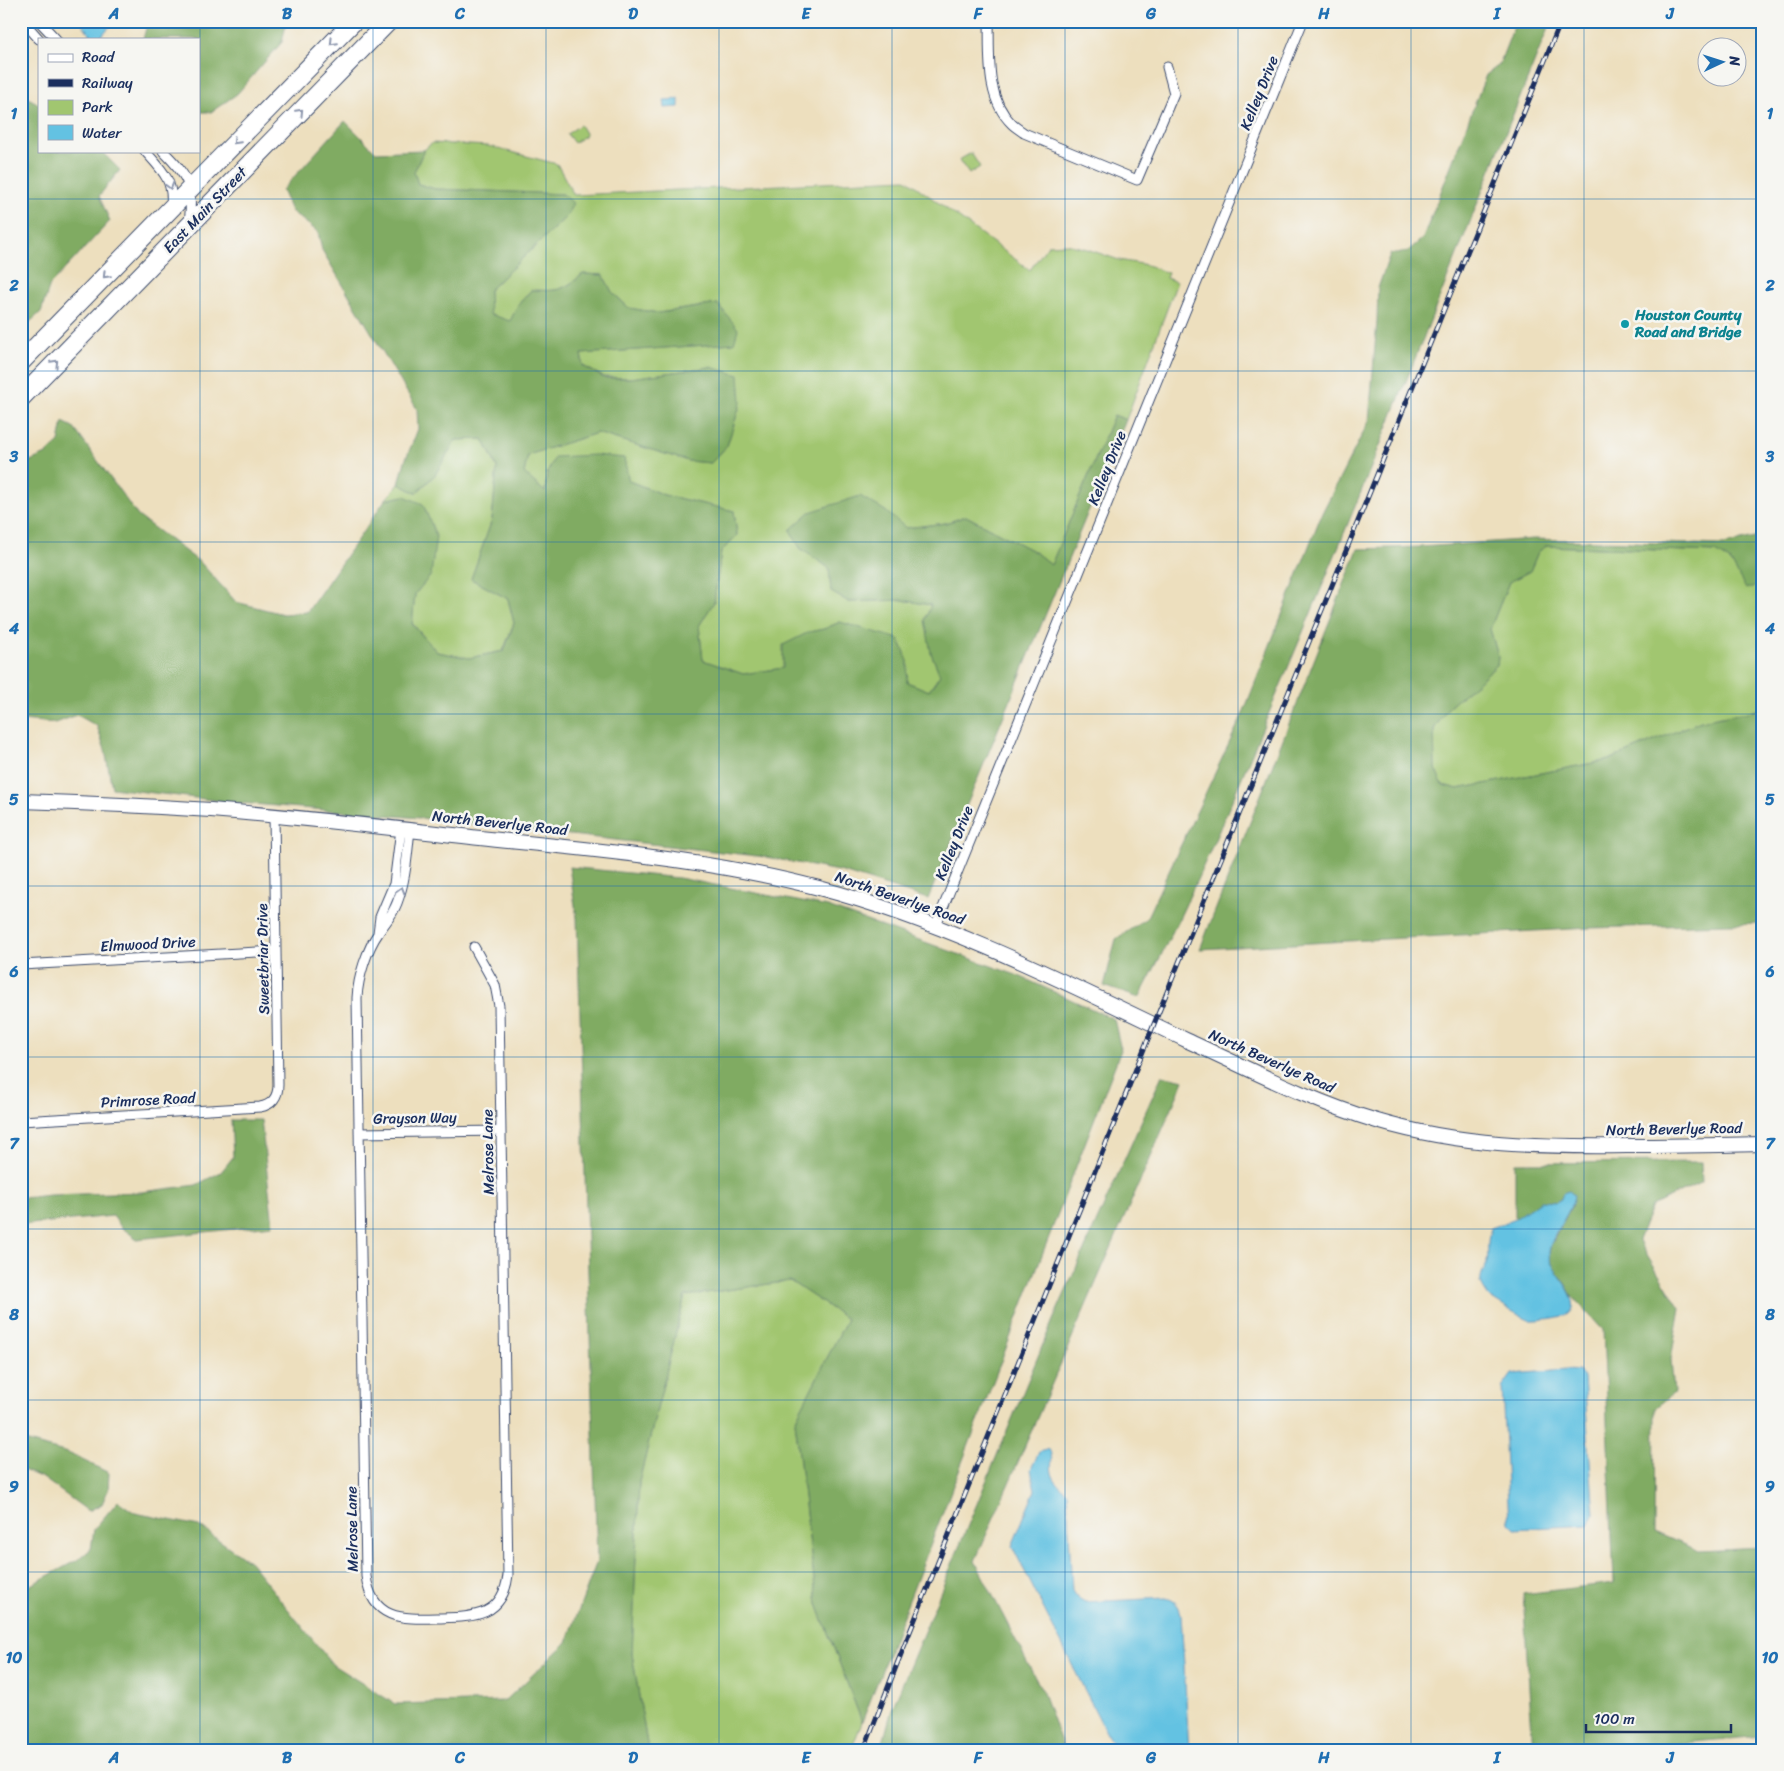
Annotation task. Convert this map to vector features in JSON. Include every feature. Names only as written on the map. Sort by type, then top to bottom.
[{"type":"highway","name":"East Main Street","points":[[21,362],[354,21]]},
{"type":"highway","name":"East Main Street","points":[[21,398],[389,21]]},
{"type":"street","points":[[23,21],[38,38]]},
{"type":"street","points":[[40,21],[55,38]]},
{"type":"street","points":[[989,21],[990,77],[995,96],[1011,123],[1024,133],[1137,180],[1174,93],[1167,67]]},
{"type":"street","name":"Kelley Drive","points":[[936,925],[1303,21]]},
{"type":"street","points":[[146,152],[166,176],[172,188],[171,208]]},
{"type":"street","points":[[163,152],[180,168],[190,189],[191,209],[188,228]]},
{"type":"street","points":[[180,168],[191,171],[208,170]]},
{"type":"street","name":"North Beverlye Road","points":[[21,801],[160,807],[274,816],[573,847],[740,870],[822,888],[936,925],[1137,1016],[1289,1089],[1379,1122],[1440,1136],[1500,1145],[1577,1147],[1763,1144]]},
{"type":"street","name":"Sweetbriar Drive","points":[[274,816],[278,1085],[274,1100]]},
{"type":"street","name":"Melrose Lane","points":[[405,830],[394,884],[380,918],[378,933],[362,968],[357,987],[366,1576],[371,1595],[380,1606],[396,1617],[410,1619],[466,1618],[480,1614],[498,1602],[507,1582],[498,999],[492,978],[474,947]]},
{"type":"street","name":"Elmwood Drive","points":[[21,965],[276,951]]},
{"type":"street","name":"Primrose Road","points":[[21,1121],[260,1107],[268,1105],[274,1100]]},
{"type":"street","name":"Grayson Way","points":[[359,1133],[501,1131]]},
{"type":"green space","points":[[148,21],[287,21],[282,42],[237,94],[211,112],[200,112],[200,38],[143,38]]},
{"type":"green space","points":[[1516,21],[1551,21],[1357,503],[1236,790],[1200,874],[1139,998],[1104,986],[1116,939],[1146,919],[1242,716],[1322,513],[1369,421],[1378,288],[1390,254],[1408,251],[1423,238],[1486,75],[1499,65]]},
{"type":"green space","points":[[21,94],[38,103],[38,152],[102,152],[120,170],[99,196],[110,221],[50,285],[41,312],[21,330]]},
{"type":"green space","points":[[345,121],[376,152],[424,150],[414,172],[418,184],[435,189],[563,194],[573,203],[567,216],[489,290],[490,314],[510,321],[518,305],[531,290],[559,289],[583,274],[603,275],[612,292],[629,308],[658,313],[718,304],[738,329],[734,343],[581,354],[583,366],[604,378],[631,378],[710,367],[739,375],[741,402],[727,446],[711,463],[688,461],[597,433],[528,455],[524,473],[545,492],[547,473],[555,457],[595,455],[624,458],[629,481],[664,495],[734,511],[737,535],[721,552],[714,602],[699,626],[703,660],[743,674],[783,668],[783,645],[809,632],[824,629],[840,622],[899,639],[908,661],[907,682],[929,691],[940,675],[931,653],[925,620],[931,605],[902,600],[849,602],[831,592],[829,568],[800,548],[790,530],[810,512],[860,496],[884,510],[906,528],[946,523],[966,516],[1035,552],[1051,565],[1114,415],[1126,420],[928,899],[843,872],[766,857],[420,818],[229,802],[112,788],[105,750],[97,726],[77,715],[56,723],[21,720],[21,465],[46,454],[59,442],[63,422],[73,427],[138,516],[201,563],[236,602],[283,614],[307,612],[385,500],[404,496],[423,504],[436,536],[431,575],[415,594],[412,624],[437,652],[469,658],[504,651],[514,623],[508,599],[471,579],[492,520],[497,467],[483,439],[456,440],[435,475],[416,493],[399,484],[405,461],[418,429],[417,409],[322,250],[318,232],[291,211],[282,190]]},
{"type":"green space","points":[[580,125],[586,135],[574,143],[567,134]]},
{"type":"green space","points":[[432,143],[488,146],[557,164],[574,195],[906,179],[1030,270],[1048,245],[1066,244],[1119,260],[1147,265],[1168,273],[1166,278],[1177,282],[1126,420],[1114,415],[1051,565],[1035,552],[966,516],[946,523],[905,528],[884,510],[800,548],[829,568],[831,592],[849,602],[902,600],[931,605],[931,653],[940,675],[929,691],[907,682],[908,661],[840,622],[824,629],[809,632],[784,668],[743,674],[703,660],[699,626],[714,602],[721,552],[737,535],[734,511],[664,495],[629,481],[547,473],[545,492],[524,473],[528,455],[597,433],[688,461],[711,463],[727,446],[741,402],[710,367],[631,378],[604,377],[583,366],[581,354],[733,343],[718,304],[658,313],[629,308],[612,292],[603,275],[583,274],[559,289],[531,290],[518,305],[510,322],[489,314],[489,290],[567,216],[563,194],[435,189],[418,184],[414,172],[424,150]]},
{"type":"green space","points":[[971,153],[980,167],[969,174],[959,160]]},
{"type":"green space","points":[[483,439],[497,467],[492,520],[471,579],[508,599],[514,623],[503,651],[469,658],[437,652],[412,623],[415,594],[431,575],[404,496],[385,500],[399,484],[416,493],[435,475],[455,440]]},
{"type":"green space","points":[[1763,536],[1763,583],[1746,589],[1731,562],[1715,552],[1546,546],[1538,552],[1530,571],[1509,582],[1490,629],[1498,656],[1497,665],[1448,708],[1434,729],[1435,769],[1443,785],[1458,789],[1609,760],[1701,721],[1753,711],[1763,707],[1763,923],[1591,928],[1200,949],[1358,549],[1421,547],[1534,539],[1724,545]]},
{"type":"green space","points":[[1547,546],[1715,552],[1731,562],[1746,588],[1763,583],[1763,707],[1753,711],[1701,721],[1609,760],[1458,789],[1443,785],[1435,770],[1434,729],[1448,708],[1497,665],[1498,656],[1490,629],[1509,582],[1530,571],[1538,552]]},
{"type":"green space","points":[[569,867],[679,878],[828,907],[1019,976],[1114,1019],[1121,1050],[862,1722],[817,1604],[795,1421],[847,1319],[790,1281],[685,1296],[639,1482],[632,1654],[648,1750],[21,1750],[21,1588],[27,1587],[79,1559],[91,1549],[94,1529],[118,1501],[135,1513],[199,1526],[250,1562],[333,1665],[395,1704],[505,1701],[567,1642],[597,1561],[577,918]]},
{"type":"green space","points":[[1162,1075],[1184,1080],[975,1561],[1043,1693],[1064,1750],[881,1750],[892,1709],[1053,1320]]},
{"type":"green space","points":[[231,1120],[261,1120],[273,1225],[137,1239],[121,1227],[113,1216],[21,1225],[21,1198],[50,1195],[142,1192],[196,1185],[221,1172],[233,1157]]},
{"type":"green space","points":[[1701,1162],[1702,1182],[1652,1206],[1638,1240],[1680,1308],[1671,1359],[1674,1393],[1655,1408],[1654,1532],[1699,1551],[1763,1548],[1763,1736],[1599,1750],[1533,1750],[1523,1594],[1614,1583],[1603,1330],[1572,1296],[1554,1269],[1549,1256],[1550,1247],[1572,1205],[1561,1199],[1556,1202],[1550,1201],[1515,1219],[1515,1163]]},
{"type":"green space","points":[[790,1281],[847,1319],[795,1421],[817,1604],[862,1722],[851,1750],[648,1750],[632,1654],[639,1482],[685,1296]]},
{"type":"green space","points":[[21,1440],[68,1453],[109,1473],[108,1490],[102,1504],[88,1511],[43,1478],[21,1469]]},
{"type":"water","points":[[80,21],[115,21],[99,38],[93,38]]},
{"type":"water","points":[[679,99],[679,107],[665,108],[664,100]]},
{"type":"water","points":[[1569,1191],[1574,1195],[1572,1203],[1552,1241],[1549,1255],[1551,1262],[1570,1293],[1573,1307],[1570,1313],[1563,1316],[1529,1320],[1491,1299],[1482,1285],[1481,1276],[1486,1265],[1491,1228],[1515,1219],[1540,1201],[1556,1202],[1561,1199],[1563,1193]]},
{"type":"water","points":[[1567,1370],[1579,1371],[1584,1378],[1594,1515],[1589,1525],[1515,1529],[1509,1523],[1502,1388],[1512,1374]]},
{"type":"water","points":[[1049,1449],[1053,1476],[1058,1484],[1067,1492],[1072,1590],[1075,1596],[1085,1602],[1166,1598],[1176,1603],[1179,1608],[1181,1614],[1189,1750],[1115,1750],[1012,1546],[1035,1490],[1031,1469],[1039,1452]]},
{"type":"railway","points":[[864,1750],[1154,1024],[1561,21]]},
{"type":"place","name":"Houston County Road and Bridge","points":[[1625,324]]}]
